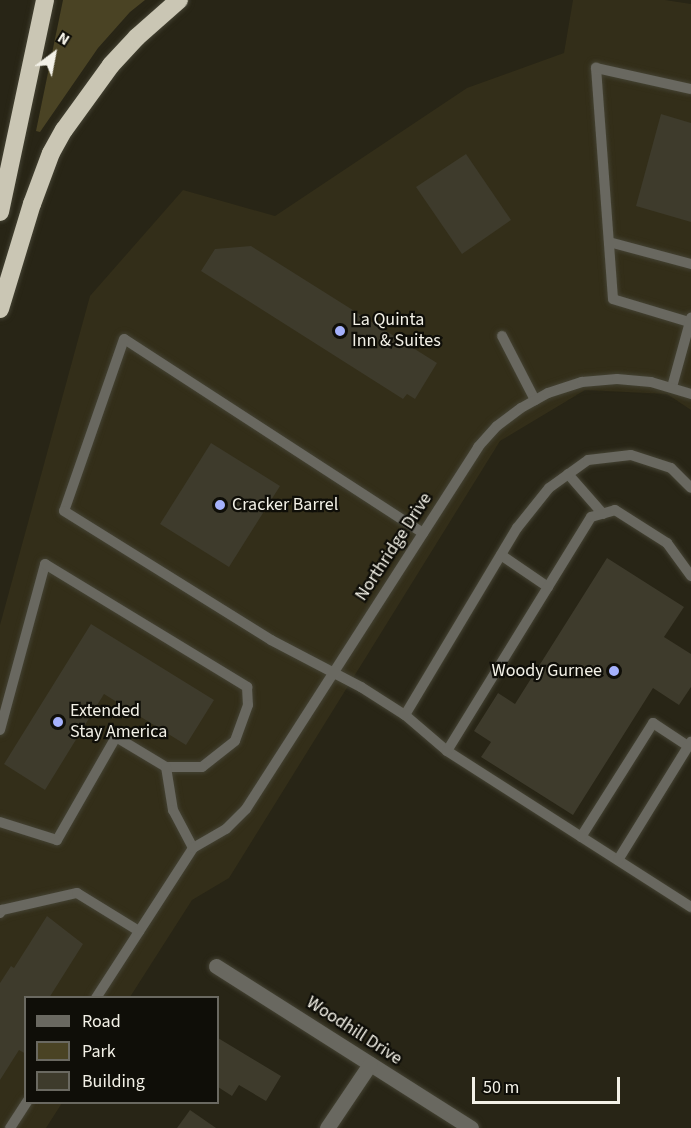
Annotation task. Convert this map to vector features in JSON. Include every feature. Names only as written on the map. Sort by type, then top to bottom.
[{"type":"highway","points":[[0,212],[45,0]]},
{"type":"highway","points":[[0,309],[32,204],[51,153],[64,130],[111,65],[137,37],[179,0]]},
{"type":"street","name":"Woodhill Drive","points":[[216,966],[471,1128]]},
{"type":"street","points":[[327,1128],[350,1089],[370,1064]]},
{"type":"lane","points":[[672,387],[690,320],[613,299],[596,68],[691,89]]},
{"type":"lane","points":[[609,242],[691,264]]},
{"type":"lane","points":[[502,336],[535,400]]},
{"type":"lane","points":[[423,533],[124,339],[64,511],[271,640],[333,672],[405,714],[447,751],[691,907]]},
{"type":"lane","name":"Northridge Drive","points":[[193,848],[226,829],[246,809],[478,447],[497,426],[535,400],[582,382],[617,379],[651,382],[691,394]]},
{"type":"lane","points":[[405,714],[517,528],[549,488],[588,460],[630,455],[671,468],[691,488]]},
{"type":"lane","points":[[568,474],[603,514]]},
{"type":"lane","points":[[447,751],[591,517],[615,510],[667,543],[691,576]]},
{"type":"lane","points":[[501,555],[548,587]]},
{"type":"lane","points":[[0,730],[45,564],[247,687],[248,705],[235,741],[202,768],[166,767],[116,737],[57,840],[0,822]]},
{"type":"lane","points":[[581,837],[653,723],[690,744],[618,860]]},
{"type":"lane","points":[[97,996],[193,848],[173,810],[166,767]]},
{"type":"lane","points":[[0,913],[2,910],[77,893],[139,931]]},
{"type":"lane","points":[[10,1128],[26,1104]]},
{"type":"shaded area","points":[[573,0],[665,0],[691,4],[691,410],[667,394],[585,390],[500,441],[229,878],[192,900],[131,996],[24,996],[24,1104],[61,1104],[46,1128],[0,1128],[0,625],[90,296],[183,190],[275,216],[467,88],[564,53]]},
{"type":"green space","points":[[63,0],[145,0],[130,12],[98,48],[40,132],[36,131]]},
{"type":"building","points":[[661,114],[691,123],[691,222],[636,206]]},
{"type":"building","points":[[466,154],[511,220],[462,254],[416,187]]},
{"type":"building","name":"La Quinta Inn & Suites","points":[[251,246],[437,363],[415,399],[407,394],[403,399],[201,271],[215,249]]},
{"type":"building","name":"Cracker Barrel","points":[[211,443],[280,486],[229,567],[160,524]]},
{"type":"building","name":"Woody Gurnee","points":[[607,558],[684,607],[664,637],[691,654],[691,687],[679,705],[653,688],[573,815],[481,757],[491,742],[474,731],[498,693],[515,704]]},
{"type":"building","name":"Extended Stay America","points":[[91,624],[214,700],[186,745],[104,694],[45,790],[4,764]]},
{"type":"building","points":[[47,916],[83,944],[50,996],[24,996],[24,1053],[19,1050],[0,1080],[0,983],[11,966],[14,968]]},
{"type":"building","points":[[219,1039],[281,1076],[266,1101],[239,1085],[232,1096],[219,1088]]},
{"type":"building","points":[[190,1110],[216,1128],[177,1128]]},
{"type":"place","name":"La Quinta Inn & Suites","points":[[340,331]]},
{"type":"place","name":"Cracker Barrel","points":[[220,505]]},
{"type":"place","name":"Woody Gurnee","points":[[614,671]]},
{"type":"place","name":"Extended Stay America","points":[[58,722]]}]
